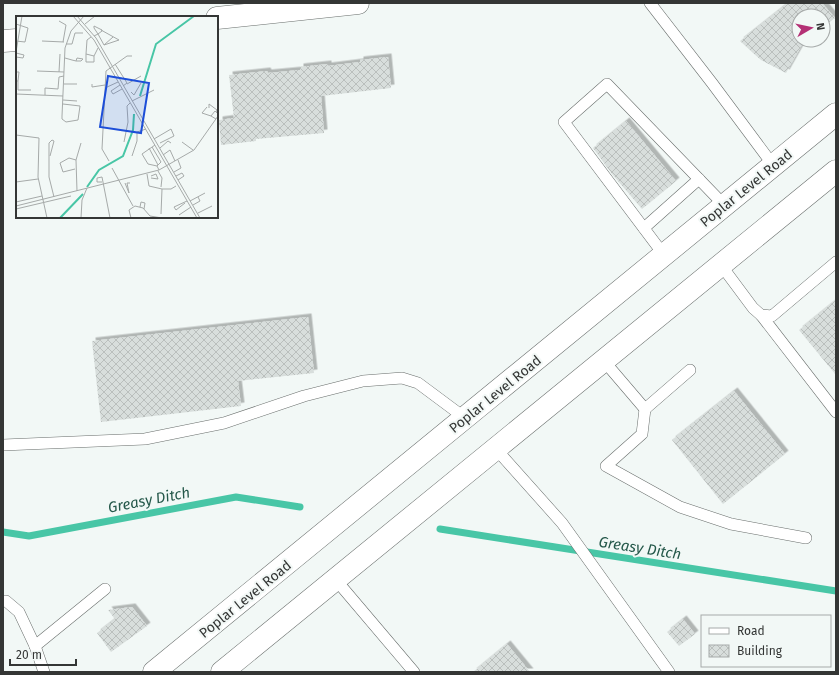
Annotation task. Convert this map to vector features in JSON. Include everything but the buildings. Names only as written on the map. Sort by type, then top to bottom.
[{"type":"main road","points":[[218,18],[358,3]]},
{"type":"main road","points":[[3,41],[16,40]]},
{"type":"main road","name":"Poplar Level Road","points":[[154,672],[836,114]]},
{"type":"main road","points":[[222,672],[836,171]]},
{"type":"lane","points":[[650,3],[712,82],[773,165]]},
{"type":"lane","points":[[664,255],[564,122],[607,84],[724,205]]},
{"type":"lane","points":[[644,228],[699,179]]},
{"type":"lane","points":[[761,316],[772,316],[836,262]]},
{"type":"lane","points":[[721,265],[753,308],[761,316],[836,412]]},
{"type":"lane","points":[[604,361],[645,409]]},
{"type":"lane","points":[[690,370],[645,409],[642,434],[606,466],[680,507],[731,524],[806,538]]},
{"type":"lane","points":[[3,445],[145,439],[224,423],[304,396],[363,381],[402,378],[418,383],[465,418]]},
{"type":"lane","points":[[496,449],[562,523],[669,672]]},
{"type":"lane","points":[[336,580],[414,672]]},
{"type":"lane","points":[[35,646],[105,589]]},
{"type":"lane","points":[[3,601],[6,601],[19,612],[35,646],[44,672]]},
{"type":"waterway","name":"Greasy Ditch","points":[[3,532],[29,536],[236,497],[300,507]]},
{"type":"waterway","name":"Greasy Ditch","points":[[440,529],[836,591]]}]
